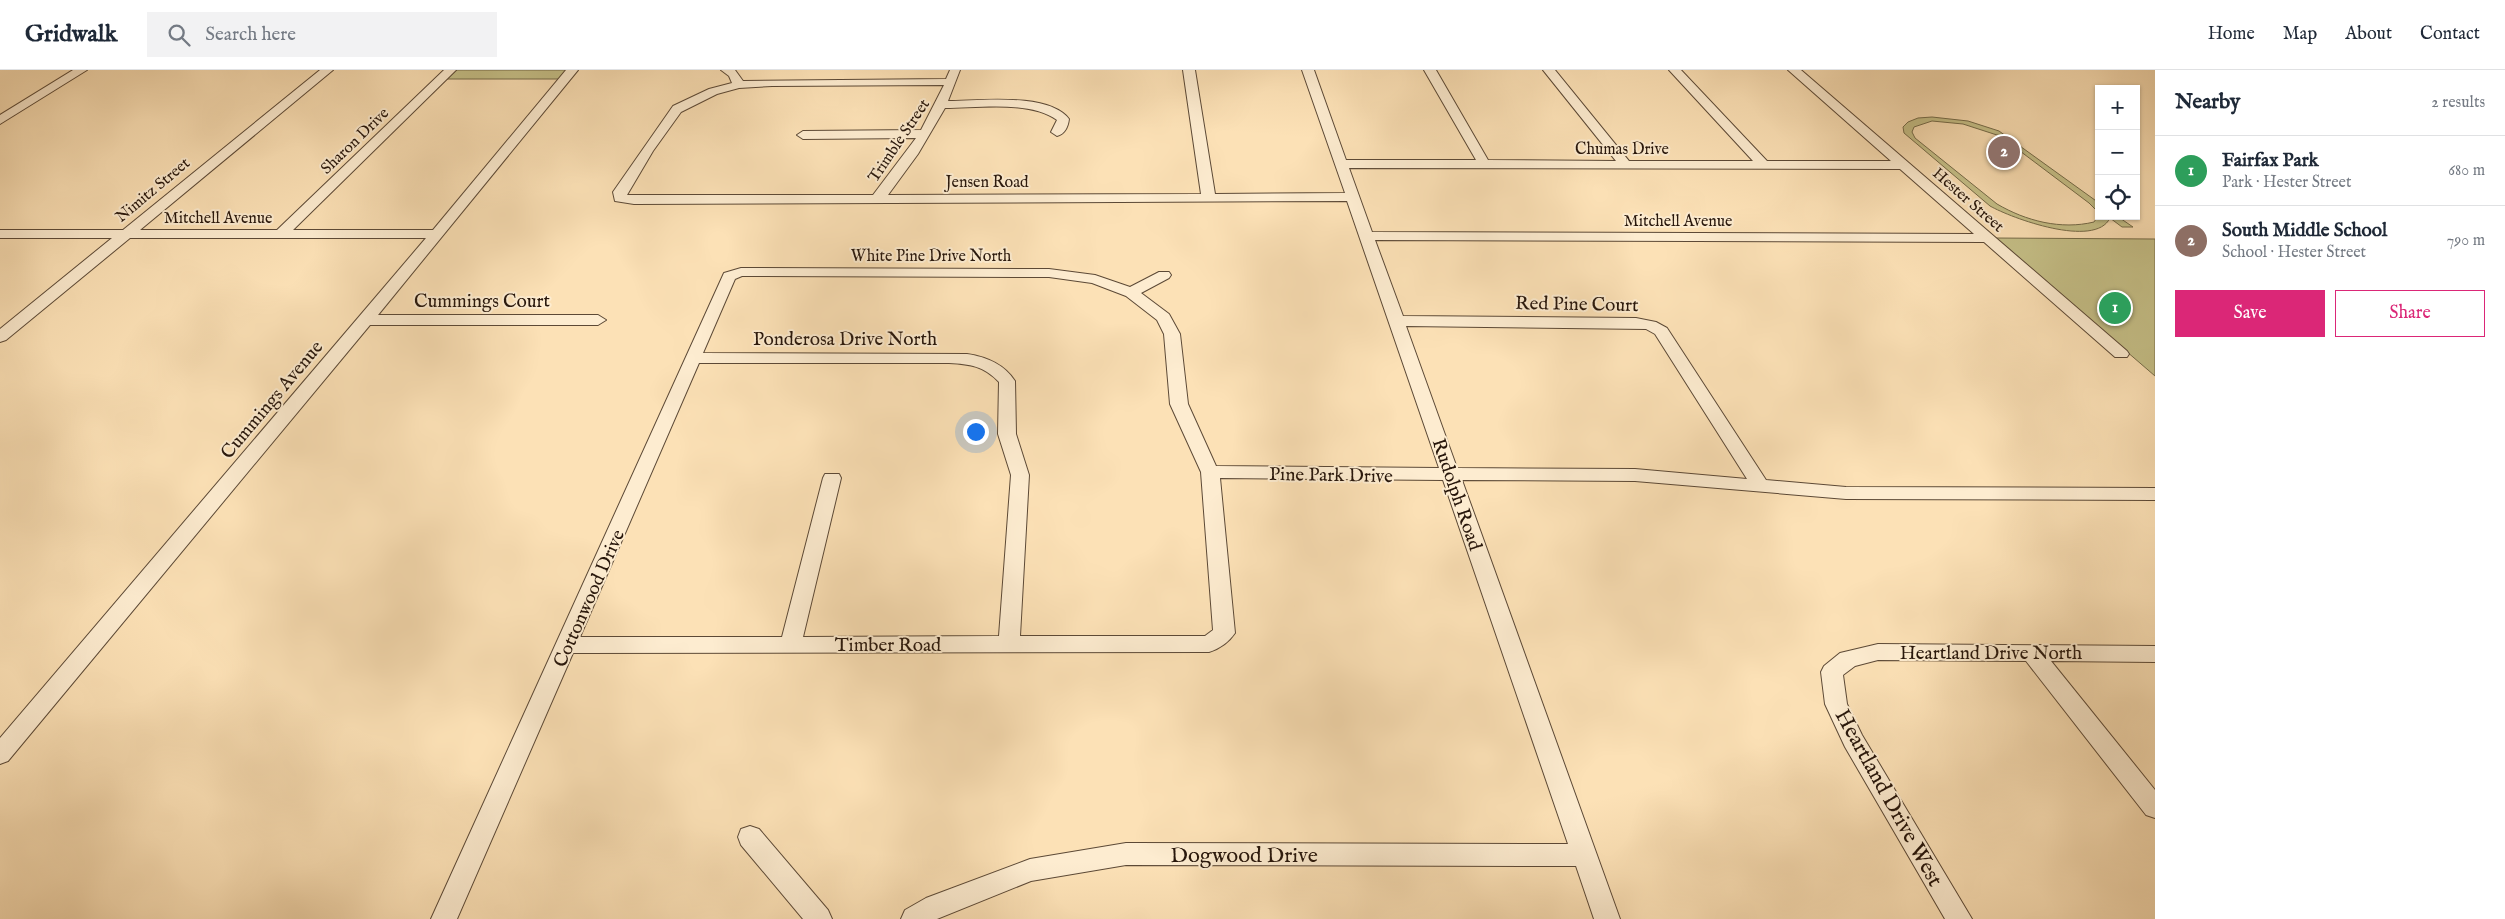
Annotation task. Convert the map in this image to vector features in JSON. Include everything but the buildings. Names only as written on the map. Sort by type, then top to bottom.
[{"type":"street","points":[[0,120],[81,70]]},
{"type":"street","name":"Nimitz Street","points":[[0,337],[326,70]]},
{"type":"street","name":"Sharon Drive","points":[[281,234],[450,70]]},
{"type":"street","name":"Cummings Avenue","points":[[0,754],[366,320],[572,70]]},
{"type":"street","points":[[727,70],[734,74],[739,85]]},
{"type":"street","points":[[1189,70],[1209,199]]},
{"type":"street","name":"Rudolph Road","points":[[1308,70],[1607,919]]},
{"type":"street","points":[[1430,70],[1484,164]]},
{"type":"street","points":[[1549,70],[1624,164]]},
{"type":"street","points":[[1675,70],[1764,165]]},
{"type":"street","name":"Hester Street","points":[[1794,70],[2121,354]]},
{"type":"street","points":[[620,198],[620,192],[647,150],[677,109],[707,94],[739,85],[953,76]]},
{"type":"street","name":"Trimble Street","points":[[877,199],[925,134],[943,105],[953,76]]},
{"type":"street","points":[[943,105],[1041,107],[1058,114],[1063,120],[1062,126],[1057,132]]},
{"type":"street","points":[[803,135],[925,134]]},
{"type":"street","name":"Chumas Drive","points":[[1342,164],[1903,165]]},
{"type":"street","name":"Jensen Road","points":[[620,198],[634,200],[1354,197]]},
{"type":"street","name":"Mitchell Avenue","points":[[0,234],[435,234]]},
{"type":"street","name":"Mitchell Avenue","points":[[1368,236],[1988,238]]},
{"type":"street","name":"White Pine Drive North","points":[[729,276],[741,272],[1050,273],[1095,279],[1131,293]]},
{"type":"street","points":[[1164,275],[1131,293],[1163,317],[1172,334],[1179,404],[1210,472]]},
{"type":"street","name":"Cottonwood Drive","points":[[444,919],[729,276]]},
{"type":"street","name":"Cummings Court","points":[[366,320],[598,320]]},
{"type":"street","name":"Red Pine Court","points":[[1397,321],[1636,323],[1650,326],[1661,332],[1755,474],[1759,486]]},
{"type":"street","name":"Ponderosa Drive North","points":[[694,358],[949,358],[978,360],[994,366],[1007,381],[1007,434],[1020,475],[1009,644]]},
{"type":"street","name":"Pine Park Drive","points":[[1210,472],[1635,475],[1846,493],[2155,494]]},
{"type":"street","name":"Timber Road","points":[[567,644],[1210,644],[1224,633],[1210,472]]},
{"type":"street","points":[[791,644],[832,478]]},
{"type":"street","name":"Heartland Drive North","points":[[1832,672],[1848,659],[1878,652],[2155,654]]},
{"type":"street","points":[[2031,652],[2155,808]]},
{"type":"street","name":"Heartland Drive West","points":[[1832,672],[1836,704],[1853,740],[1958,919]]},
{"type":"street","points":[[750,837],[819,919]]},
{"type":"street","name":"Dogwood Drive","points":[[914,919],[935,906],[1030,870],[1126,854],[1585,856]]},
{"type":"shaded area","points":[[450,70],[572,70],[564,79],[440,79]]},
{"type":"shaded area","points":[[1932,117],[1968,121],[1999,131],[2095,200],[2095,209],[2000,136],[1963,124],[1932,121],[1914,127],[1912,132],[1915,138],[1997,204],[2008,210],[2032,219],[2056,224],[2082,224],[2094,222],[2095,220],[2108,220],[2101,227],[2088,231],[2071,231],[2033,223],[1990,206],[1904,133],[1903,127],[1908,122],[1918,118]]},
{"type":"shaded area","points":[[2113,220],[2123,220],[2133,227],[2122,227]]},
{"type":"shaded area","points":[[1995,238],[2155,239],[2155,376]]},
{"type":"place","name":"South Middle School","points":[[2004,152]]},
{"type":"place","name":"Fairfax Park","points":[[2115,308]]}]
